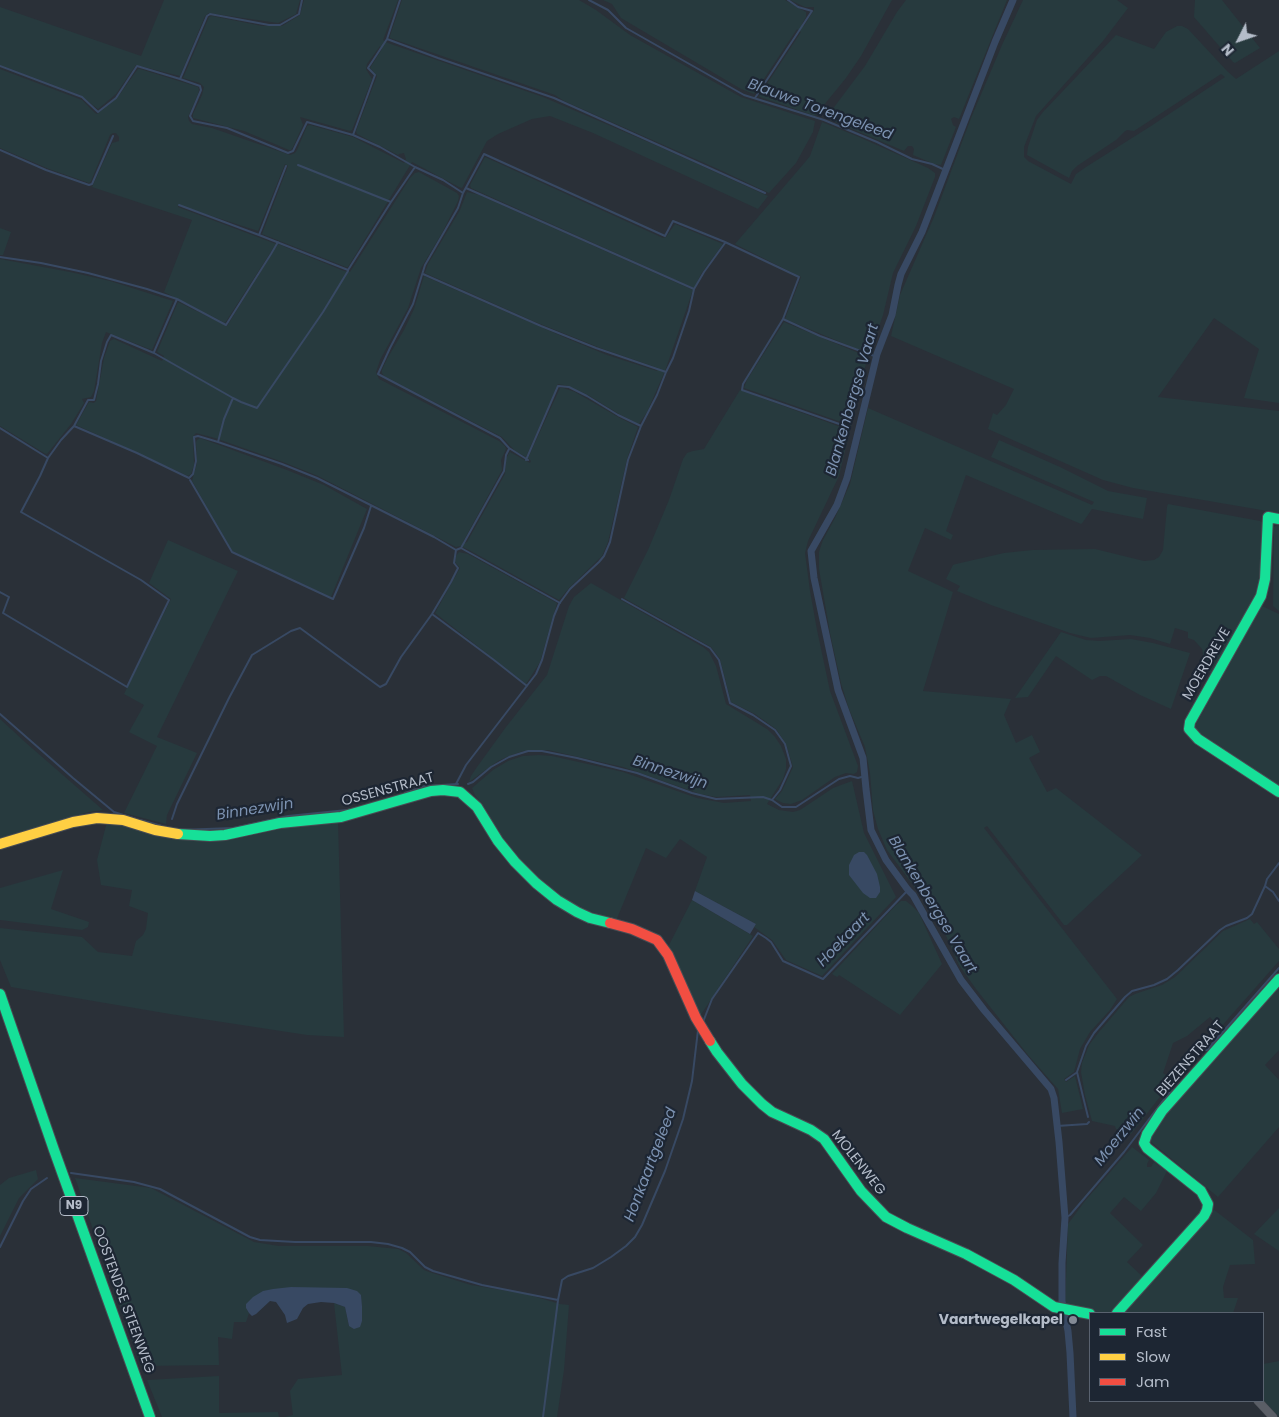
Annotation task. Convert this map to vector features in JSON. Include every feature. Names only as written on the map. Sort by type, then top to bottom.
[{"type":"street","name":"MOERDREVE","points":[[1279,519],[1268,517],[1265,579],[1261,596],[1190,722],[1189,728],[1198,739],[1279,792]]},
{"type":"street","name":"OSSENSTRAAT","points":[[0,844],[73,822],[97,818],[123,820],[181,835],[225,835],[280,823],[341,817],[431,791],[460,792]]},
{"type":"street","name":"MOLENWEG","points":[[460,792],[477,807],[505,850],[523,871],[557,900],[590,918],[632,929],[657,940],[668,954],[696,1018],[717,1052],[742,1084],[772,1112],[811,1130],[824,1140],[861,1191],[886,1217],[906,1228],[966,1254],[1031,1290],[1049,1304],[1062,1309],[1089,1314]]},
{"type":"street","name":"BIEZENSTRAAT","points":[[1118,1312],[1204,1216],[1208,1204],[1200,1191],[1147,1148],[1144,1143],[1147,1134],[1162,1112],[1279,979]]},
{"type":"street","name":"OOSTENDSE STEENWEG","points":[[0,994],[150,1417]]},
{"type":"street","points":[[1259,1402],[1273,1417]]},
{"type":"green space","points":[[164,0],[300,0],[296,14],[278,23],[209,13],[205,16],[180,76],[136,65],[116,94],[98,109],[80,95],[0,65],[0,7],[141,56]]},
{"type":"green space","points":[[304,0],[398,0],[383,40],[388,43],[543,97],[768,196],[758,209],[593,133],[550,116],[532,119],[487,141],[462,188],[412,162],[348,267],[346,267],[262,234],[288,166],[285,164],[258,231],[178,205],[178,207],[276,244],[225,323],[164,292],[192,220],[92,187],[112,143],[119,141],[116,133],[110,135],[89,183],[49,169],[0,148],[0,69],[82,100],[97,114],[120,94],[138,69],[140,69],[198,87],[198,94],[188,117],[192,124],[212,128],[290,155],[297,150],[307,126],[310,125],[353,137],[404,163],[406,159],[404,153],[398,155],[357,134],[356,131],[377,76],[370,68],[382,49],[380,46],[367,64],[366,69],[372,79],[350,131],[300,117],[303,125],[293,147],[289,150],[244,131],[193,118],[204,87],[200,83],[183,78],[209,17],[262,26],[282,26],[300,15]]},
{"type":"green space","points":[[402,0],[579,0],[630,35],[741,97],[815,121],[813,132],[796,163],[769,193],[564,101],[555,95],[390,38]]},
{"type":"green space","points":[[603,0],[785,0],[806,12],[806,17],[802,24],[804,26],[814,7],[805,7],[790,0],[892,0],[861,56],[815,116],[759,96],[801,32],[797,29],[754,94],[741,89],[621,18],[612,4]]},
{"type":"green space","points":[[906,0],[1007,0],[959,119],[954,117],[951,119],[956,127],[941,165],[913,155],[914,149],[912,146],[908,146],[904,151],[826,118],[865,66]]},
{"type":"green space","points":[[1023,0],[1117,0],[1128,8],[1103,41],[1036,116],[1024,147],[1024,157],[1028,161],[1071,184],[1076,174],[1086,167],[1225,77],[1221,74],[1134,131],[1127,130],[1116,140],[1077,166],[1069,178],[1027,155],[1028,147],[1037,120],[1043,112],[1116,35],[1154,49],[1166,32],[1177,26],[1182,26],[1188,29],[1236,79],[1279,51],[1279,403],[1244,398],[1259,349],[1214,318],[1158,397],[1279,411],[1279,513],[1133,488],[1103,480],[988,429],[993,413],[997,415],[1006,405],[1014,389],[891,336],[900,295],[934,217],[971,118]]},
{"type":"green space","points":[[1195,0],[1222,0],[1260,48],[1235,63],[1233,62],[1194,17]]},
{"type":"green space","points":[[822,122],[928,168],[935,173],[935,177],[916,226],[893,273],[883,315],[869,351],[839,476],[808,541],[805,553],[817,630],[830,691],[858,766],[857,772],[835,777],[802,800],[791,804],[775,799],[782,791],[793,767],[786,744],[776,729],[755,714],[731,702],[720,659],[711,647],[624,598],[648,550],[669,500],[683,459],[687,453],[704,449],[740,390],[846,429],[847,424],[744,388],[747,380],[784,322],[861,354],[862,351],[785,319],[801,277],[735,244],[810,156]]},
{"type":"green space","points":[[485,157],[663,238],[666,237],[675,224],[723,244],[701,274],[694,288],[471,188],[470,185]]},
{"type":"green space","points":[[419,172],[457,193],[459,196],[458,201],[421,268],[408,308],[380,360],[376,372],[379,379],[499,441],[505,446],[506,449],[501,460],[502,470],[463,542],[467,542],[505,474],[506,458],[510,452],[530,463],[531,461],[528,458],[560,388],[575,392],[638,427],[627,459],[608,542],[602,556],[559,600],[469,550],[460,546],[456,547],[318,476],[283,462],[196,433],[193,441],[194,465],[191,474],[188,476],[76,425],[89,402],[94,403],[96,401],[104,358],[110,341],[114,339],[162,361],[164,356],[157,352],[178,302],[227,326],[278,244],[350,272],[410,178]]},
{"type":"green space","points":[[467,192],[479,195],[693,290],[665,371],[647,412],[639,424],[588,395],[569,386],[558,384],[526,457],[515,451],[502,437],[384,376],[382,370],[414,309],[424,276],[607,355],[657,371],[658,368],[603,349],[533,321],[425,273],[428,264],[460,210]]},
{"type":"green space","points":[[0,228],[11,232],[3,255],[0,255]]},
{"type":"green space","points":[[0,259],[110,281],[173,301],[152,350],[106,332],[102,343],[94,391],[91,397],[82,399],[84,403],[71,424],[47,454],[0,426]]},
{"type":"green space","points":[[868,408],[1092,505],[1094,502],[991,457],[999,440],[1108,491],[1147,498],[1143,519],[1092,509],[1081,524],[966,475],[946,531],[953,535],[951,540],[925,528],[908,571],[953,592],[923,691],[1011,699],[1004,715],[1016,743],[1032,735],[1040,752],[1029,758],[1047,792],[1056,788],[1142,855],[1067,925],[1064,925],[987,826],[984,828],[1117,999],[1110,1010],[1090,1032],[1080,1049],[1074,1072],[1064,1079],[1066,1082],[1075,1076],[1083,1109],[1062,1113],[1058,1089],[1028,1055],[959,965],[939,920],[887,850],[878,829],[873,810],[870,773],[865,747],[849,709],[841,683],[819,569],[819,552],[850,484]]},
{"type":"green space","points":[[200,438],[324,485],[367,509],[331,597],[232,551],[192,481],[197,463],[196,442]]},
{"type":"green space","points":[[1168,504],[1263,523],[1260,587],[1255,599],[1211,673],[1202,667],[1202,649],[1194,640],[1188,638],[1188,632],[1175,628],[1170,644],[1130,635],[1091,638],[1070,633],[991,605],[957,591],[960,586],[946,579],[953,565],[956,564],[1004,553],[1033,550],[1095,549],[1144,561],[1154,560],[1159,557],[1163,550]]},
{"type":"green space","points":[[1279,524],[1279,611],[1273,606],[1274,527]]},
{"type":"green space","points":[[168,540],[238,571],[157,737],[197,753],[167,815],[166,824],[124,813],[157,746],[129,732],[144,705],[124,694],[171,599],[149,583]]},
{"type":"green space","points":[[459,552],[468,554],[557,603],[540,662],[526,684],[435,613],[460,568],[455,562]]},
{"type":"green space","points":[[591,583],[709,652],[716,666],[726,704],[767,729],[781,746],[786,759],[783,779],[767,804],[779,810],[793,812],[800,810],[833,788],[852,781],[864,833],[896,897],[822,976],[786,960],[772,940],[754,927],[756,924],[695,891],[707,857],[680,839],[666,858],[646,848],[616,921],[577,907],[554,893],[538,879],[518,859],[506,843],[475,795],[472,788],[493,770],[508,761],[523,756],[539,755],[552,756],[623,772],[697,798],[724,803],[751,801],[750,795],[716,797],[700,794],[623,767],[548,750],[523,751],[509,756],[498,761],[469,782],[477,767],[506,727],[547,675],[569,606],[574,597]]},
{"type":"green space","points":[[1262,606],[1279,614],[1279,786],[1202,735],[1196,729],[1196,724]]},
{"type":"green space","points":[[1061,632],[1086,640],[1131,639],[1190,653],[1171,709],[1140,695],[1106,676],[1100,676],[1092,680],[1056,656],[1028,697],[1015,698]]},
{"type":"green space","points":[[0,719],[103,810],[89,812],[0,838]]},
{"type":"green space","points":[[107,822],[121,823],[173,838],[205,842],[232,839],[293,826],[338,822],[344,1037],[307,1035],[11,987],[0,960],[0,928],[82,937],[98,952],[132,956],[136,941],[143,935],[146,929],[148,913],[129,906],[132,890],[101,885],[97,860]]},
{"type":"green space","points":[[63,870],[51,909],[89,922],[88,927],[82,930],[0,920],[0,888]]},
{"type":"green space","points":[[692,900],[753,936],[700,1016],[668,947]]},
{"type":"green space","points":[[901,901],[906,901],[919,913],[942,964],[900,1015],[839,975],[837,977],[832,974]]},
{"type":"green space","points":[[1250,919],[1254,924],[1257,922],[1279,949],[1279,961],[1220,1028],[1210,1017],[1187,1036],[1173,1043],[1163,1073],[1173,1080],[1131,1134],[1116,1129],[1115,1126],[1092,1121],[1081,1072],[1082,1063],[1089,1045],[1099,1032],[1129,997],[1162,985],[1175,977],[1223,931]]},
{"type":"green space","points":[[1279,984],[1279,1050],[1265,1065],[1279,1080],[1279,1127],[1218,1197],[1151,1142],[1149,1139],[1151,1130]]},
{"type":"green space","points":[[1132,1147],[1149,1160],[1147,1167],[1151,1167],[1154,1162],[1167,1171],[1156,1193],[1141,1211],[1124,1197],[1110,1213],[1143,1245],[1127,1262],[1143,1277],[1110,1312],[1094,1312],[1065,1306],[1068,1224],[1085,1201]]},
{"type":"green space","points":[[36,1170],[38,1179],[19,1198],[0,1236],[0,1185],[9,1178]]},
{"type":"green space","points":[[75,1178],[151,1188],[254,1242],[279,1246],[368,1246],[398,1249],[406,1253],[424,1270],[429,1272],[471,1285],[526,1294],[569,1305],[564,1370],[557,1417],[285,1417],[293,1415],[290,1391],[298,1379],[342,1375],[334,1303],[345,1307],[349,1326],[362,1321],[361,1295],[291,1287],[246,1308],[249,1313],[246,1322],[234,1322],[232,1339],[218,1337],[219,1365],[141,1366]]},
{"type":"green space","points":[[1279,1208],[1279,1251],[1254,1234]]},
{"type":"green space","points":[[1213,1209],[1253,1240],[1255,1264],[1230,1265],[1223,1287],[1224,1298],[1238,1298],[1233,1312],[1123,1312]]},
{"type":"green space","points":[[1279,1361],[1279,1417],[1264,1401],[1264,1364]]},
{"type":"green space","points":[[219,1376],[219,1413],[278,1412],[279,1417],[162,1417],[147,1380]]},
{"type":"water","points":[[864,852],[867,855],[877,874],[880,892],[876,898],[870,898],[863,893],[849,875],[849,865],[854,855]]},
{"type":"water","points":[[695,891],[756,924],[750,934],[692,900]]},
{"type":"water","points":[[291,1287],[347,1288],[357,1291],[361,1295],[362,1306],[360,1327],[354,1329],[349,1326],[345,1307],[334,1303],[308,1304],[303,1308],[297,1319],[287,1323],[285,1315],[276,1302],[270,1301],[252,1316],[246,1308],[246,1304],[253,1297],[263,1291]]},
{"type":"waterway","points":[[0,66],[82,97],[98,112],[116,98],[137,66],[180,79],[207,16],[210,14],[269,25],[280,25],[299,14],[302,0]]},
{"type":"waterway","points":[[400,0],[387,39],[554,98],[765,193]]},
{"type":"waterway","name":"Blauwe Torengeleed","points":[[589,0],[608,10],[626,28],[744,95],[824,120],[912,159],[932,164],[945,170]]},
{"type":"waterway","points":[[755,98],[812,11],[798,7],[788,0]]},
{"type":"waterway","name":"Blankenbergse Vaart","points":[[1013,0],[922,232],[901,274],[892,315],[877,354],[847,478],[837,505],[811,551],[814,578],[838,690],[863,758],[871,830],[886,860],[913,895],[961,980],[1051,1089],[1054,1098],[1065,1218],[1062,1301],[1068,1331],[1073,1417]]},
{"type":"waterway","points":[[180,79],[200,86],[201,90],[190,116],[193,121],[227,128],[288,153],[293,151],[307,122],[353,135],[375,75],[368,68],[387,39]]},
{"type":"waterway","points":[[298,165],[391,202],[415,167],[380,147],[353,135]]},
{"type":"waterway","points":[[0,150],[46,170],[89,185],[92,184],[113,136]]},
{"type":"waterway","points":[[415,167],[443,180],[463,193],[484,154],[665,236],[673,221],[725,242],[799,277],[783,319],[820,336],[877,357]]},
{"type":"waterway","points":[[286,166],[259,235],[348,270],[391,202]]},
{"type":"waterway","points":[[466,188],[694,289],[725,243]]},
{"type":"waterway","points":[[463,193],[458,208],[425,265],[413,304],[378,374],[500,438],[509,448],[528,460]]},
{"type":"waterway","points":[[179,205],[259,235]]},
{"type":"waterway","points":[[0,257],[88,273],[147,289],[177,299],[226,325],[278,242]]},
{"type":"waterway","points":[[233,398],[257,408],[323,312],[348,271]]},
{"type":"waterway","points":[[423,274],[541,326],[596,348],[666,372],[673,358],[689,311],[694,289]]},
{"type":"waterway","points":[[154,352],[177,299]]},
{"type":"waterway","points":[[783,319],[743,384],[742,390],[845,426]]},
{"type":"waterway","points":[[218,442],[224,419],[233,398],[154,353],[111,335],[101,361],[94,400],[88,400],[74,426],[189,478],[193,474],[196,461],[194,437],[198,436],[218,442],[317,478],[456,550],[461,548]]},
{"type":"waterway","points":[[641,426],[666,372]]},
{"type":"waterway","points":[[456,784],[466,765],[536,674],[559,604],[570,589],[604,556],[610,542],[628,460],[641,426],[569,387],[558,386],[526,460]]},
{"type":"waterway","points":[[0,592],[9,597],[3,613],[127,687],[169,600],[141,580],[21,512],[48,458],[74,426]]},
{"type":"waterway","points":[[0,428],[48,458]]},
{"type":"waterway","points":[[509,449],[506,455],[504,471],[461,548],[560,603]]},
{"type":"waterway","points":[[190,480],[232,552],[333,599],[364,528],[371,506]]},
{"type":"waterway","points":[[172,819],[177,804],[252,655],[291,631],[300,628],[380,687],[386,684],[401,657],[432,614],[451,582],[458,568],[454,563],[456,550]]},
{"type":"waterway","points":[[622,599],[710,648],[719,660],[730,703],[753,715],[775,730],[785,744],[791,766],[780,790],[772,800]]},
{"type":"waterway","points":[[432,614],[527,686]]},
{"type":"waterway","name":"Binnezwijn","points":[[0,714],[114,812],[136,819]]},
{"type":"waterway","name":"Binnezwijn","points":[[468,784],[491,767],[509,757],[528,751],[542,751],[577,758],[637,773],[692,793],[716,799],[763,797],[772,800],[782,807],[796,807],[839,779],[850,776],[858,778],[865,776]]},
{"type":"waterway","name":"Binnezwijn","points":[[405,793],[425,786],[458,784]]},
{"type":"waterway","name":"Binnezwijn","points":[[179,830],[233,828],[288,816],[362,807]]},
{"type":"waterway","name":"Binnezwijn","points":[[140,820],[162,826]]},
{"type":"waterway","points":[[1279,863],[1267,879],[1265,886],[1273,892],[1279,901]]},
{"type":"waterway","points":[[1088,1117],[1077,1072],[1086,1046],[1094,1033],[1132,991],[1167,979],[1220,930],[1252,914],[1265,886]]},
{"type":"waterway","name":"Hoekaart","points":[[703,1022],[712,999],[758,933],[771,942],[783,961],[823,979],[908,890]]},
{"type":"waterway","name":"Moerzwin","points":[[1195,1051],[1207,1050],[1279,968]]},
{"type":"waterway","name":"Honkaartgeleed","points":[[543,1417],[562,1280],[568,1276],[593,1268],[611,1257],[635,1237],[642,1225],[665,1171],[683,1119],[692,1081],[698,1030]]},
{"type":"waterway","name":"Moerzwin","points":[[1065,1218],[1070,1215],[1124,1152],[1178,1081],[1183,1064]]},
{"type":"waterway","points":[[1066,1080],[1076,1073]]},
{"type":"waterway","points":[[1057,1126],[1087,1124],[1089,1122]]},
{"type":"waterway","points":[[71,1173],[134,1182],[160,1189],[250,1237],[260,1240],[388,1244],[410,1252],[425,1267],[433,1271],[482,1285],[558,1300]]},
{"type":"waterway","points":[[0,1247],[31,1189],[47,1178]]},
{"type":"traffic: fast","points":[[1279,519],[1268,517],[1265,579],[1261,596],[1190,722],[1189,729],[1198,739],[1279,792]]},
{"type":"traffic: fast","points":[[178,834],[225,835],[280,823],[341,817],[431,791],[460,792],[477,807],[498,841],[536,883],[557,900],[577,912],[590,918],[610,923]]},
{"type":"traffic: fast","points":[[1118,1312],[1204,1216],[1208,1204],[1201,1191],[1147,1148],[1144,1143],[1147,1134],[1162,1111],[1279,979]]},
{"type":"traffic: fast","points":[[0,994],[150,1417]]},
{"type":"traffic: fast","points":[[710,1041],[742,1084],[762,1104],[772,1112],[811,1130],[824,1139],[861,1191],[886,1217],[966,1254],[1014,1280],[1054,1307],[1089,1314]]},
{"type":"traffic: slow","points":[[0,844],[73,822],[97,818],[123,820],[155,830],[178,834]]},
{"type":"traffic: jam","points":[[610,923],[632,929],[657,940],[668,955],[696,1018],[710,1041]]},
{"type":"place","name":"Vaartwegelkapel","points":[[1073,1320]]}]
